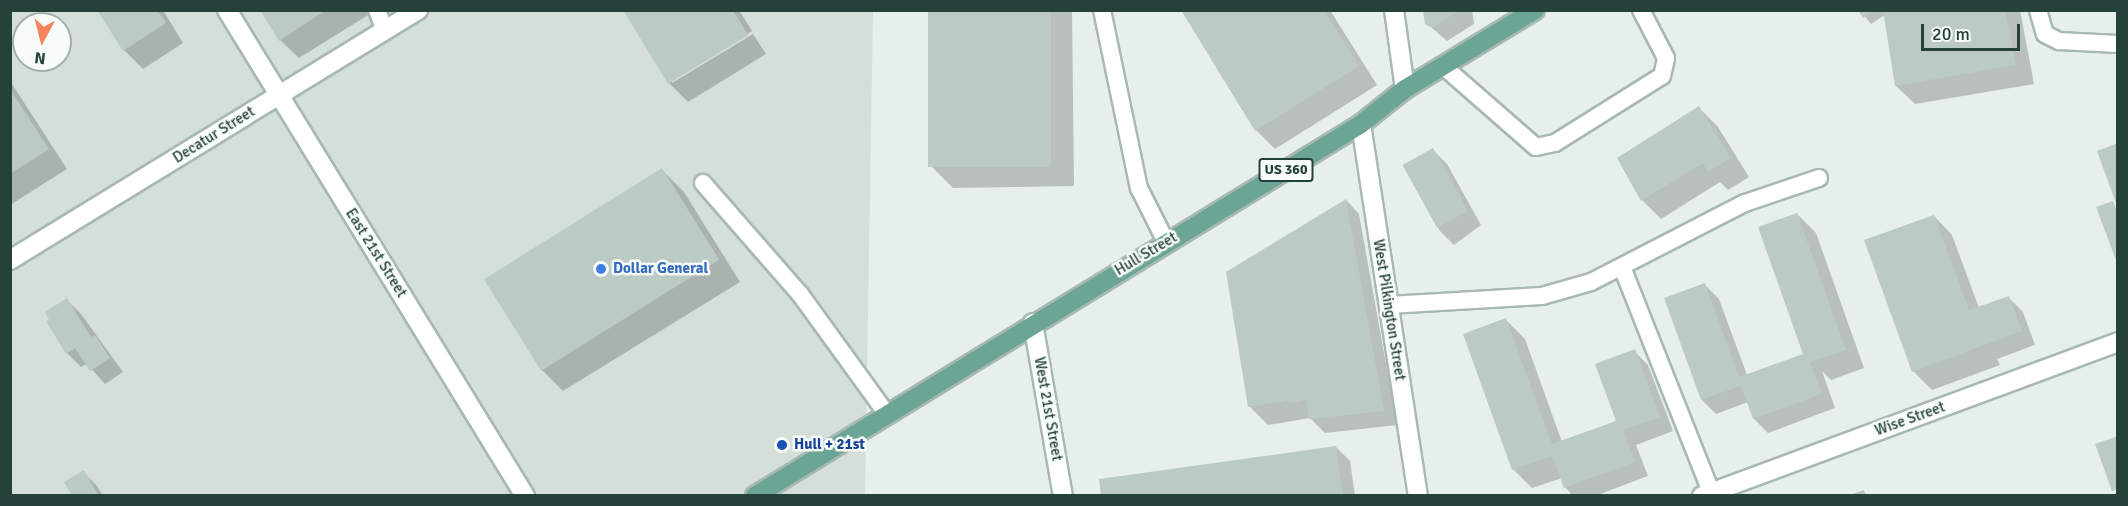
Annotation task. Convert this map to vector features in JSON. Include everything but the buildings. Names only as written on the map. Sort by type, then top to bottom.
[{"type":"main road","name":"Hull Street","points":[[755,495],[1361,124],[1405,89],[1535,10]]},
{"type":"street","name":"East 21st Street","points":[[227,10],[525,495]]},
{"type":"street","name":"Decatur Street","points":[[10,260],[418,10]]},
{"type":"street","points":[[1395,10],[1405,89]]},
{"type":"street","name":"West Pilkington Street","points":[[1361,124],[1418,495]]},
{"type":"street","name":"West 21st Street","points":[[1033,323],[1063,495]]},
{"type":"street","name":"Wise Street","points":[[1706,494],[2118,342]]},
{"type":"lane","points":[[377,10],[385,31]]},
{"type":"lane","points":[[1102,10],[1139,188],[1166,242]]},
{"type":"lane","points":[[1443,66],[1536,147],[1555,143],[1662,76],[1666,58],[1641,10]]},
{"type":"lane","points":[[2038,10],[2045,34],[2059,41],[2118,44]]},
{"type":"lane","points":[[1389,305],[1542,296],[1591,282],[1745,203],[1819,178]]},
{"type":"lane","points":[[703,183],[800,294],[887,414]]},
{"type":"lane","points":[[1622,267],[1706,494]]},
{"type":"shaded area","points":[[10,11],[873,11],[865,495],[11,495]]},
{"type":"place","name":"Dollar General","points":[[601,269]]},
{"type":"place","name":"Hull + 21st","points":[[782,445]]}]
